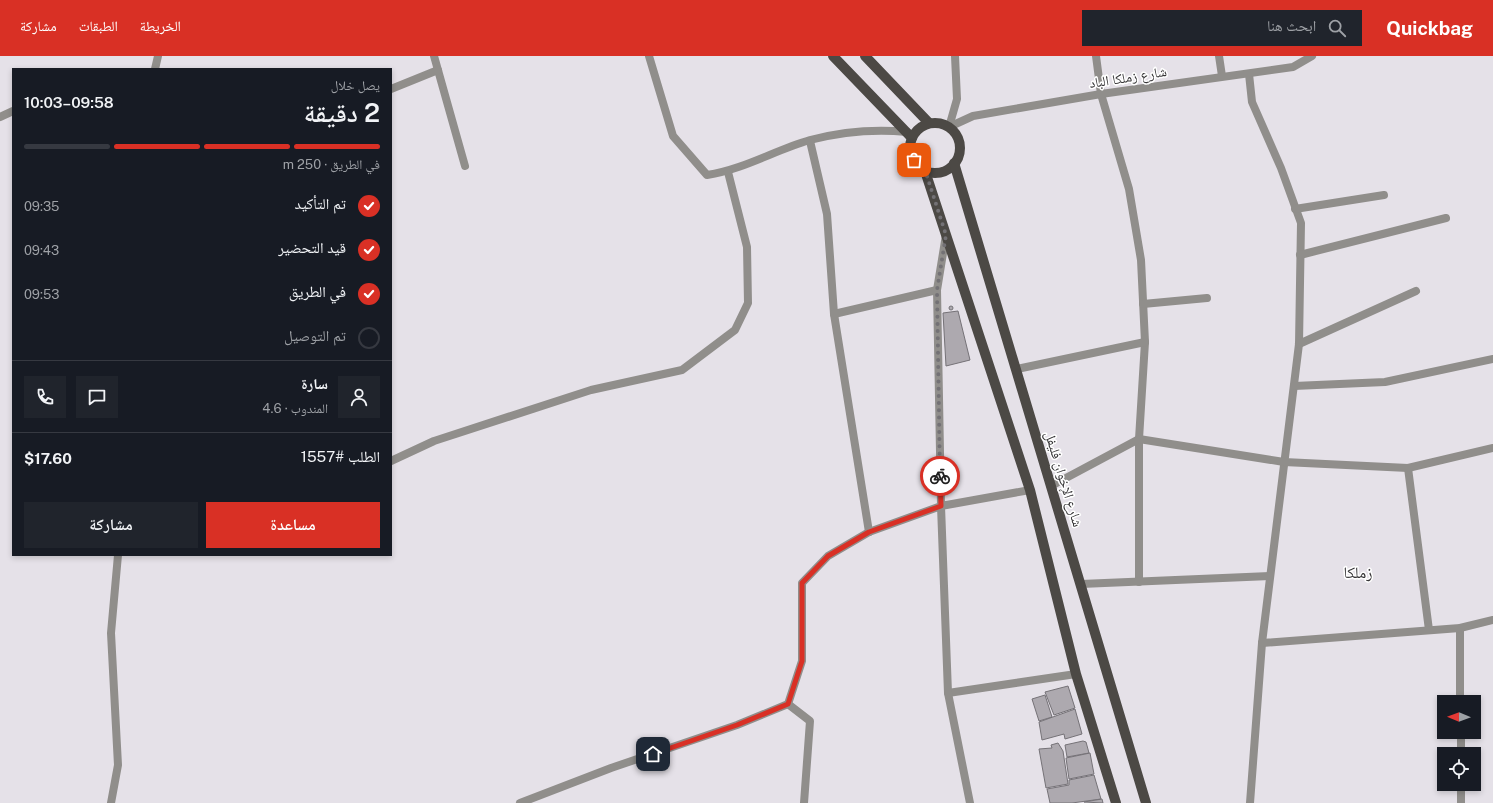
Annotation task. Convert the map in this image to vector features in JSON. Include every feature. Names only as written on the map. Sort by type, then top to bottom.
[{"type":"main road","points":[[833,56],[909,135],[910,153],[914,160],[925,170],[933,173],[941,172],[954,163],[960,150],[954,131],[948,127],[936,123],[929,123],[909,135]]},
{"type":"main road","points":[[865,56],[929,123]]},
{"type":"main road","name":"شارع الإخوان فليفل","points":[[954,163],[1146,803]]},
{"type":"main road","points":[[925,170],[1030,490],[1076,674],[1116,803]]},
{"type":"street","points":[[155,68],[158,56]]},
{"type":"street","points":[[434,56],[465,166]]},
{"type":"street","points":[[649,56],[673,136],[707,175],[728,172],[810,140],[847,134],[909,135]]},
{"type":"street","points":[[948,127],[957,99],[955,56]]},
{"type":"street","points":[[1096,56],[1100,94],[1129,189],[1141,260],[1144,342],[1139,439],[1139,582]]},
{"type":"street","points":[[1219,56],[1222,76]]},
{"type":"street","name":"شارع زملكا الباد","points":[[948,127],[973,116],[1100,94],[1293,67],[1312,56]]},
{"type":"street","points":[[392,89],[438,70]]},
{"type":"street","points":[[1249,74],[1252,102],[1281,168],[1300,224],[1299,344],[1262,643],[1250,803]]},
{"type":"street","points":[[0,117],[12,111]]},
{"type":"street","points":[[810,140],[827,214],[834,314],[869,532]]},
{"type":"street","points":[[392,460],[434,441],[590,390],[682,370],[735,330],[748,303],[747,247],[728,172]]},
{"type":"street","points":[[1295,209],[1384,195]]},
{"type":"street","points":[[1300,255],[1446,218]]},
{"type":"street","points":[[946,235],[937,290],[941,506],[948,693],[970,803]]},
{"type":"street","points":[[834,314],[937,290]]},
{"type":"street","points":[[1299,344],[1416,291]]},
{"type":"street","points":[[1143,304],[1207,298]]},
{"type":"street","points":[[1017,369],[1144,342]]},
{"type":"street","points":[[1294,386],[1385,382],[1493,359]]},
{"type":"street","points":[[1051,486],[1139,439],[1284,462],[1408,468],[1493,448]]},
{"type":"street","points":[[1408,468],[1429,630]]},
{"type":"street","points":[[520,803],[611,768],[737,725],[788,704],[802,661],[802,583],[828,556],[869,532],[941,506],[1030,490]]},
{"type":"street","points":[[111,803],[118,765],[111,633],[118,556]]},
{"type":"street","points":[[1081,584],[1270,576]]},
{"type":"street","points":[[1262,643],[1460,628],[1493,620]]},
{"type":"street","points":[[1460,628],[1460,695]]},
{"type":"street","points":[[948,693],[1076,674]]},
{"type":"street","points":[[788,704],[810,721],[804,803]]},
{"type":"street","points":[[1461,791],[1461,803]]},
{"type":"building","points":[[949,306],[953,306],[953,310],[949,310]]},
{"type":"building","points":[[958,311],[970,360],[946,366],[943,313]]},
{"type":"building","points":[[1068,686],[1075,708],[1054,715],[1045,692]]},
{"type":"building","points":[[1045,695],[1052,717],[1039,721],[1032,699]]},
{"type":"building","points":[[1075,709],[1082,734],[1065,739],[1064,734],[1042,740],[1039,722]]},
{"type":"building","points":[[1083,741],[1086,742],[1089,753],[1067,757],[1065,745]]},
{"type":"building","points":[[1058,743],[1063,751],[1068,784],[1046,788],[1039,749],[1052,748],[1051,745]]},
{"type":"building","points":[[1090,753],[1094,774],[1069,779],[1066,758]]},
{"type":"building","points":[[1094,775],[1101,799],[1072,803],[1050,803],[1047,789],[1069,785],[1069,780]]},
{"type":"building","points":[[1102,799],[1103,803],[1084,802]]},
{"type":"way so far","points":[[914,160],[918,166],[925,170],[946,235],[937,290],[940,476]]},
{"type":"district","name":"زملكا","points":[[1358,572]]},
{"type":"route","points":[[653,754],[737,725],[788,704],[802,661],[802,583],[828,556],[869,532],[941,506],[940,476]]}]
